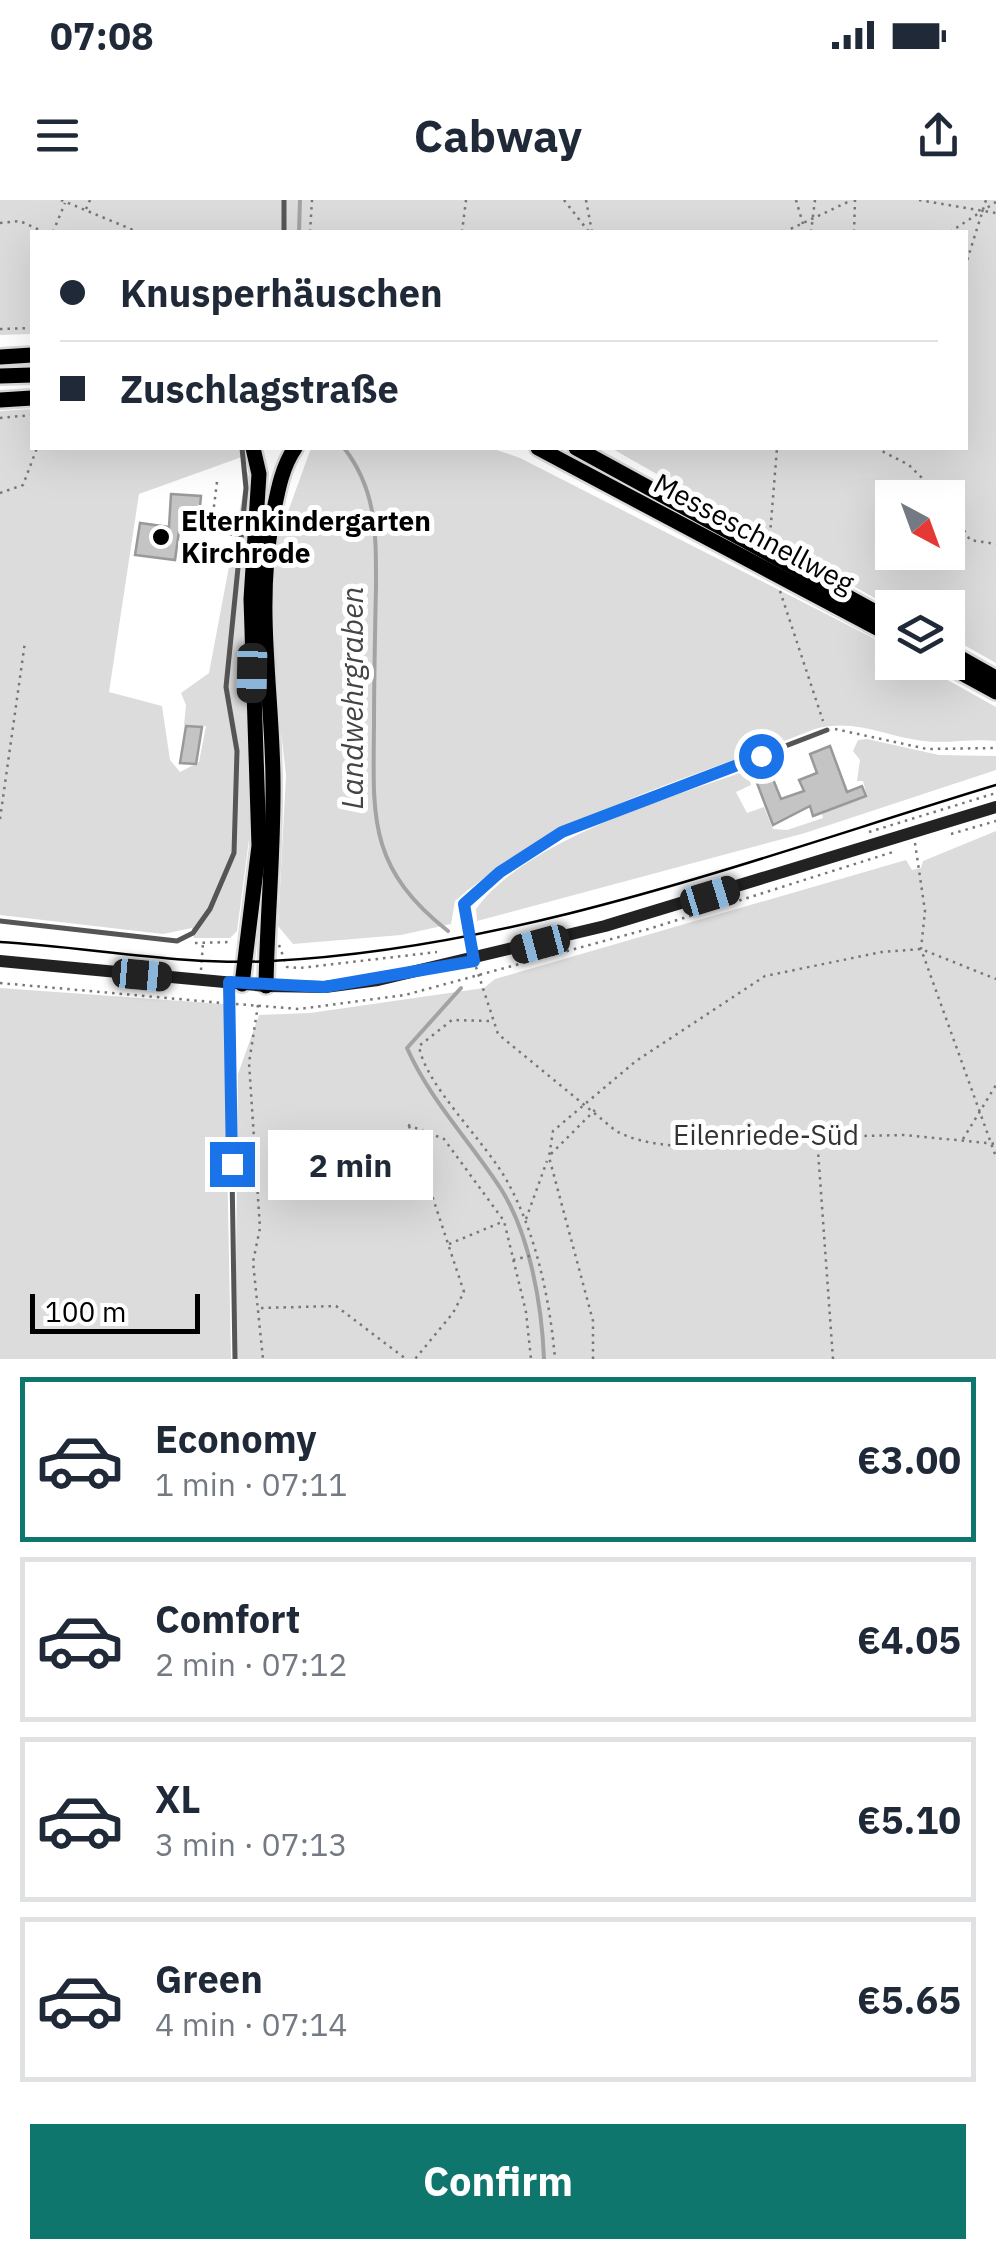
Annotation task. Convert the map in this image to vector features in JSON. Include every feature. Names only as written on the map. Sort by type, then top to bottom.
[{"type":"highway","points":[[0,357],[30,356]]},
{"type":"highway","points":[[0,376],[30,374]]},
{"type":"highway","points":[[0,400],[30,398]]},
{"type":"highway","points":[[235,983],[259,846],[251,599],[259,474],[253,450]]},
{"type":"highway","points":[[266,986],[273,786],[272,733],[264,669],[264,579],[276,499],[294,450]]},
{"type":"highway","name":"Messeschnellweg","points":[[542,450],[875,627]]},
{"type":"highway","name":"Messeschnellweg","points":[[580,450],[875,612]]},
{"type":"highway","points":[[965,661],[996,678]]},
{"type":"highway","points":[[965,675],[996,692]]},
{"type":"main road","points":[[0,961],[266,986],[324,987],[474,961],[674,907],[996,807]]},
{"type":"lane","points":[[284,200],[284,230]]},
{"type":"lane","points":[[0,921],[177,941],[193,933],[210,910],[234,853],[237,751],[226,687],[246,488],[242,450]]},
{"type":"lane","points":[[474,961],[464,904],[500,872],[562,832],[827,730]]},
{"type":"lane","points":[[235,983],[230,1004],[235,1359]]},
{"type":"path","points":[[86,210],[90,200]]},
{"type":"path","points":[[310,230],[312,200]]},
{"type":"path","points":[[462,230],[466,200]]},
{"type":"path","points":[[564,200],[589,230]]},
{"type":"path","points":[[586,200],[591,230]]},
{"type":"path","points":[[796,200],[804,226]]},
{"type":"path","points":[[811,230],[815,200]]},
{"type":"path","points":[[791,230],[854,200],[854,230]]},
{"type":"path","points":[[919,200],[996,213]]},
{"type":"path","points":[[968,257],[986,200]]},
{"type":"path","points":[[53,230],[63,201],[133,230]]},
{"type":"path","points":[[953,230],[996,202]]},
{"type":"path","points":[[0,223],[20,221],[40,230]]},
{"type":"path","points":[[0,329],[30,328]]},
{"type":"path","points":[[0,418],[30,416]]},
{"type":"path","points":[[0,492],[24,484],[36,450]]},
{"type":"path","points":[[770,535],[777,450]]},
{"type":"path","points":[[880,450],[909,465],[924,480]]},
{"type":"path","points":[[217,482],[211,530],[240,536]]},
{"type":"path","points":[[965,532],[970,540],[996,544]]},
{"type":"path","points":[[780,590],[827,730],[845,728],[926,749],[996,748]]},
{"type":"path","points":[[0,819],[25,642]]},
{"type":"path","points":[[916,850],[925,911],[921,948],[996,1157]]},
{"type":"path","points":[[526,1220],[549,1157],[553,1131],[636,1061],[765,976],[921,948],[994,978],[996,969]]},
{"type":"path","points":[[300,968],[442,952]]},
{"type":"path","points":[[474,961],[498,1034],[616,1131],[638,1143],[678,1146],[817,1136],[905,1135],[994,1144]]},
{"type":"path","points":[[0,983],[230,1004]]},
{"type":"path","points":[[258,1005],[249,1063],[260,1228],[253,1262],[263,1359]]},
{"type":"path","points":[[491,1021],[452,1020],[419,1046],[422,1066],[470,1124],[507,1180],[526,1220],[552,1323],[555,1359]]},
{"type":"path","points":[[962,1141],[996,1085]]},
{"type":"path","points":[[549,1157],[595,1110]]},
{"type":"path","points":[[415,1359],[454,1313],[464,1292],[408,1125],[444,1139],[504,1221],[531,1359]]},
{"type":"path","points":[[817,1136],[832,1359]]},
{"type":"path","points":[[549,1157],[593,1321],[593,1359]]},
{"type":"path","points":[[448,1245],[504,1221]]},
{"type":"path","points":[[513,1260],[534,1254]]},
{"type":"path","points":[[260,1308],[336,1306],[406,1359]]},
{"type":"green space","points":[[0,200],[996,200],[996,663],[965,646],[965,590],[875,590],[875,598],[615,450],[968,450],[968,230],[30,230],[30,334],[0,335]]},
{"type":"green space","points":[[30,409],[30,450],[247,450],[250,454],[139,494],[109,692],[162,706],[170,760],[180,772],[199,762],[206,726],[184,725],[186,705],[181,693],[209,673],[247,471],[253,491],[241,655],[254,801],[237,931],[230,938],[194,938],[192,928],[163,934],[0,915],[0,411]]},
{"type":"green space","points":[[310,450],[497,450],[520,458],[875,639],[875,680],[948,680],[996,707],[996,741],[924,741],[844,726],[815,729],[627,800],[537,844],[455,901],[451,924],[401,935],[293,944],[278,926],[286,775],[272,652],[277,542]]},
{"type":"green space","points":[[858,740],[939,755],[996,756],[996,770],[805,833],[477,921],[476,909],[499,884],[563,842],[640,808],[748,770],[751,785],[736,792],[747,813],[764,807],[773,829],[787,830],[823,818],[822,814],[867,796],[863,781],[857,781],[860,760],[853,751]]},
{"type":"green space","name":"Eilenriede-Süd","points":[[996,831],[996,1359],[235,1359],[238,1074],[259,1015],[310,1013],[484,988],[495,979],[906,860],[912,870],[921,868],[923,861]]},
{"type":"green space","points":[[0,988],[224,1004],[231,1359],[0,1359]]},
{"type":"building","points":[[171,494],[201,496],[199,518],[181,517],[175,560],[135,555],[140,523],[169,527]]},
{"type":"building","points":[[186,726],[202,727],[196,764],[180,763]]},
{"type":"building","points":[[830,746],[847,792],[862,786],[866,796],[813,816],[810,806],[773,825],[752,770],[767,764],[781,799],[804,791],[799,780],[817,773],[810,754]]},
{"type":"waterway","name":"Landwehrgraben","points":[[299,230],[300,200]]},
{"type":"waterway","name":"Landwehrgraben","points":[[345,450],[369,496],[375,531],[374,788],[381,839],[389,863],[403,885],[448,931]]},
{"type":"waterway","name":"Landwehrgraben","points":[[461,988],[407,1048],[427,1085],[511,1207],[533,1271],[544,1359]]},
{"type":"tram line","points":[[0,942],[237,962],[364,953],[548,919],[728,869],[996,785]]},
{"type":"place","name":"Elternkindergarten Kirchrode","points":[[161,537]]},
{"type":"route","points":[[232,1164],[229,982],[324,987],[474,961],[464,904],[500,872],[562,832],[761,756]]}]
